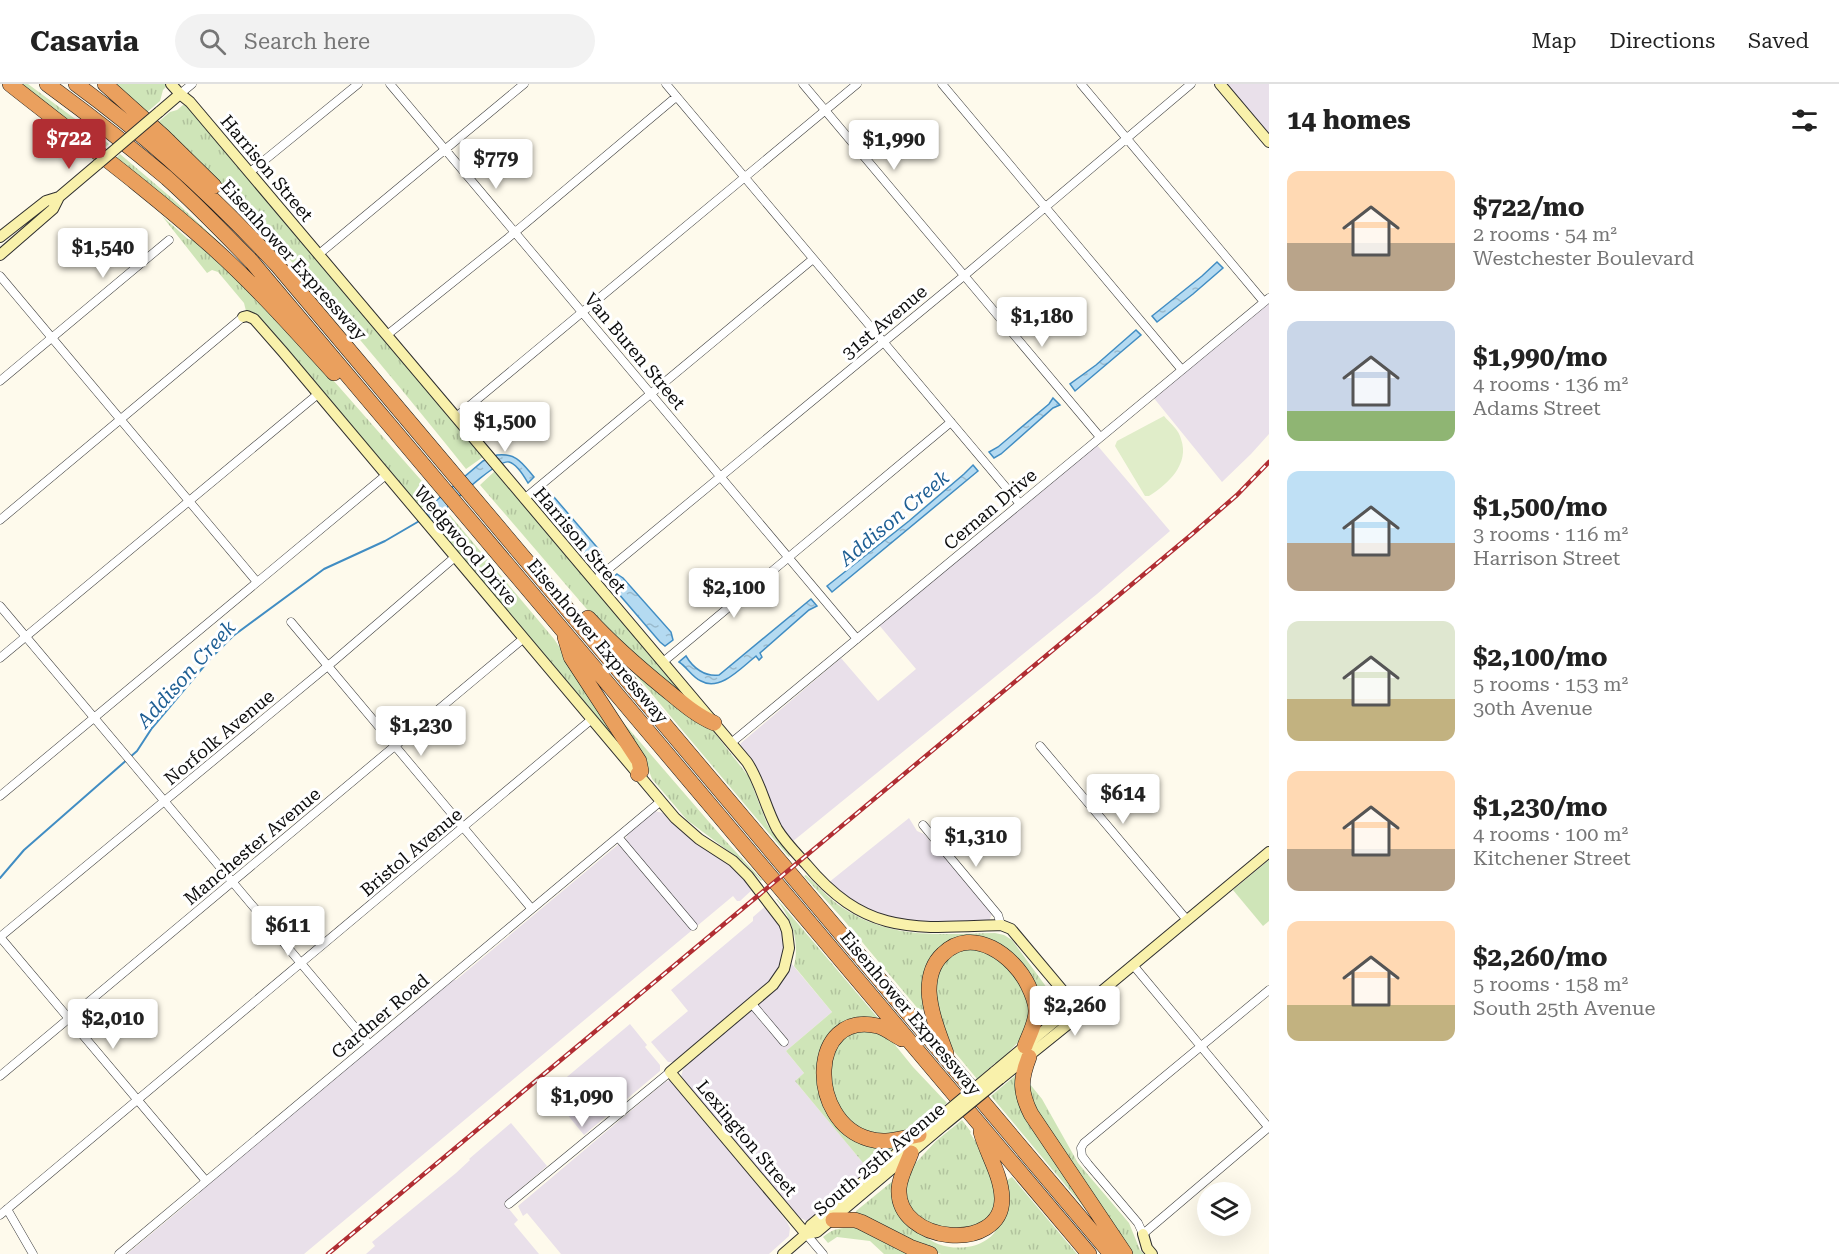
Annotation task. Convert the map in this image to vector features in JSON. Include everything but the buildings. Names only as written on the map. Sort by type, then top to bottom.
[{"type":"highway","points":[[10,84],[113,164],[210,245],[258,291],[393,440],[413,452]]},
{"type":"highway","name":"Eisenhower Expressway","points":[[47,84],[135,151],[204,213],[252,262],[1089,1254]]},
{"type":"highway","name":"Eisenhower Expressway","points":[[76,84],[140,133],[201,187],[278,266],[1111,1254]]},
{"type":"highway","points":[[105,84],[164,136],[219,191],[234,219]]},
{"type":"highway","points":[[543,579],[570,599],[608,640],[652,678],[694,713],[714,723]]},
{"type":"highway","points":[[562,628],[571,657],[639,761],[641,771],[638,774]]},
{"type":"highway","points":[[949,1062],[931,1009],[929,980],[931,971],[940,957],[955,946],[965,943],[981,943],[1009,958],[1026,979],[1032,992],[1036,1013],[1022,1088],[1031,1114],[1125,1254]]},
{"type":"highway","points":[[913,1045],[877,1026],[854,1027],[840,1034],[829,1048],[825,1056],[824,1076],[828,1098],[834,1110],[849,1129],[858,1135],[868,1139],[886,1141],[919,1135]]},
{"type":"highway","points":[[911,1153],[899,1188],[902,1206],[908,1216],[922,1230],[938,1240],[955,1245],[976,1242],[994,1226],[1000,1214],[1002,1197],[997,1174],[984,1143],[979,1123]]},
{"type":"highway","points":[[832,1220],[861,1222],[910,1247],[930,1254]]},
{"type":"street","name":"Harrison Street","points":[[171,84],[190,102],[250,172],[731,743],[753,772],[773,821],[783,837],[820,880],[844,901],[872,916],[896,924],[926,928],[1001,925]]},
{"type":"street","points":[[0,237],[46,201],[59,197],[192,84]]},
{"type":"street","points":[[250,172],[358,84]]},
{"type":"street","name":"Van Buren Street","points":[[390,84],[857,639]]},
{"type":"street","points":[[319,254],[524,84]]},
{"type":"street","points":[[666,84],[1020,504]]},
{"type":"street","points":[[803,84],[1100,437]]},
{"type":"street","points":[[456,417],[857,84]]},
{"type":"street","points":[[942,84],[1182,370]]},
{"type":"street","points":[[1081,84],[1267,300]]},
{"type":"street","name":"31st Avenue","points":[[594,581],[965,275],[1191,84]]},
{"type":"street","points":[[1220,84],[1269,142]]},
{"type":"street","points":[[387,335],[515,232],[676,97]]},
{"type":"street","points":[[0,255],[53,209],[59,197]]},
{"type":"street","points":[[0,381],[169,240]]},
{"type":"street","points":[[524,499],[813,259]]},
{"type":"street","points":[[0,276],[257,582]]},
{"type":"street","name":"Cernan Drive","points":[[731,743],[1267,300]]},
{"type":"street","points":[[0,520],[243,317]]},
{"type":"street","name":"Wedgwood Drive","points":[[243,317],[251,317],[254,320],[318,394],[661,801],[687,830],[741,869],[784,922],[789,948],[784,969],[778,980],[670,1072]]},
{"type":"street","points":[[0,658],[318,394]]},
{"type":"street","points":[[663,662],[951,423]]},
{"type":"street","points":[[0,796],[386,476]]},
{"type":"street","name":"Norfolk Avenue","points":[[0,937],[328,666],[455,557]]},
{"type":"street","points":[[0,606],[369,1044]]},
{"type":"street","points":[[291,622],[531,908]]},
{"type":"street","name":"Manchester Avenue","points":[[0,1076],[524,638]]},
{"type":"street","name":"Bristol Avenue","points":[[0,1215],[592,719]]},
{"type":"street","points":[[1040,746],[1187,920]]},
{"type":"street","name":"Gardner Road","points":[[119,1254],[661,801]]},
{"type":"street","points":[[923,825],[998,915],[1001,925],[1011,929],[1079,1010]]},
{"type":"street","points":[[618,837],[693,926]]},
{"type":"street","name":"South 25th Avenue","points":[[806,1234],[818,1232],[911,1153],[941,1122],[1027,1052],[1065,1013],[1079,1010],[1269,852]]},
{"type":"street","points":[[0,937],[206,1181]]},
{"type":"street","points":[[1133,965],[1269,1127],[1143,1234]]},
{"type":"street","points":[[1152,1254],[1138,1223],[1088,1164],[1080,1148],[1269,990]]},
{"type":"street","points":[[752,1004],[784,1042]]},
{"type":"street","points":[[510,1204],[670,1072]]},
{"type":"street","name":"Lexington Street","points":[[670,1072],[823,1254]]},
{"type":"street","name":"South 25th Avenue","points":[[783,1254],[806,1234],[811,1225],[919,1135],[941,1122]]},
{"type":"street","points":[[7,1209],[33,1254]]},
{"type":"shaded area","points":[[1223,84],[1269,84],[1269,139]]},
{"type":"shaded area","points":[[1269,301],[1269,434],[1222,482],[1153,397]]},
{"type":"shaded area","points":[[1097,445],[1170,531],[1097,594],[792,842],[785,833],[740,746],[741,743],[841,658],[878,701],[916,669],[879,625]]},
{"type":"shaded area","points":[[655,811],[667,814],[734,868],[753,889],[740,901],[733,896],[304,1254],[127,1254],[452,980],[456,980],[626,838],[628,833]]},
{"type":"shaded area","points":[[909,818],[917,831],[924,834],[990,910],[992,914],[989,921],[923,923],[886,917],[857,904],[828,883]]},
{"type":"shaded area","points":[[767,905],[779,920],[785,941],[782,962],[774,979],[679,1058],[668,1062],[651,1042],[688,1011],[671,990],[753,921],[753,917]]},
{"type":"shaded area","points":[[791,963],[832,1012],[786,1051],[804,1073],[795,1081],[870,1171],[807,1221],[798,1217],[681,1077],[684,1065],[787,974]]},
{"type":"shaded area","points":[[630,1024],[660,1065],[660,1071],[584,1135],[549,1092]]},
{"type":"shaded area","points":[[670,1080],[720,1137],[787,1222],[790,1228],[789,1236],[769,1254],[561,1254],[527,1213],[523,1216],[518,1206]]},
{"type":"shaded area","points":[[511,1123],[547,1166],[504,1203],[518,1220],[514,1224],[539,1254],[366,1254],[375,1246],[372,1242],[456,1173]]},
{"type":"green space","points":[[20,84],[28,84],[109,144],[104,148]]},
{"type":"green space","points":[[111,84],[165,84],[167,86],[163,90],[160,101],[145,114]]},
{"type":"green space","points":[[183,105],[188,106],[483,457],[466,469],[393,379],[279,247],[156,124]]},
{"type":"green space","points":[[120,154],[174,200],[223,246],[222,248],[116,158]]},
{"type":"green space","points":[[162,216],[188,239],[196,241],[219,262],[311,355],[435,496],[421,508],[416,501],[414,502],[246,311],[244,303],[218,272],[212,270],[207,273]]},
{"type":"green space","points":[[1164,416],[1180,436],[1183,448],[1182,457],[1180,465],[1170,479],[1149,496],[1145,496],[1115,446],[1117,441]]},
{"type":"green space","points":[[495,471],[695,706],[693,708],[591,614],[480,485]]},
{"type":"green space","points":[[450,515],[554,639],[635,764],[436,526]]},
{"type":"green space","points":[[624,661],[710,727],[749,777],[767,824],[789,857]]},
{"type":"green space","points":[[603,699],[761,881],[743,862],[687,820],[652,779],[646,763]]},
{"type":"green space","points":[[1269,860],[1269,921],[1263,926],[1233,890]]},
{"type":"green space","points":[[806,875],[843,908],[880,926],[917,933],[1004,935],[1012,940],[1058,1003],[1060,1002],[1060,1010],[1034,1033],[1037,1024],[1007,953],[946,946],[925,1009],[919,1010],[804,876]]},
{"type":"green space","points":[[776,899],[878,1018],[875,1023],[826,1045],[837,1121],[897,1145],[869,1170],[795,1081],[804,1073],[786,1051],[832,1012],[794,966],[796,948],[793,931]]},
{"type":"green space","points":[[973,948],[994,954],[1020,979],[1031,1011],[1022,1038],[996,1065],[995,1063],[977,1079],[953,1050],[943,1028],[935,991],[938,970],[955,951]]},
{"type":"green space","points":[[861,1031],[887,1035],[947,1103],[930,1117],[931,1119],[903,1134],[882,1136],[858,1127],[848,1119],[836,1101],[831,1067],[837,1046],[844,1038]]},
{"type":"green space","points":[[1017,1074],[1019,1081],[1087,1211],[991,1096]]},
{"type":"green space","points":[[1025,1078],[1042,1099],[1078,1163],[1129,1223],[1140,1250],[1144,1254],[1129,1254],[1032,1110]]},
{"type":"green space","points":[[962,1120],[971,1132],[990,1169],[996,1203],[990,1223],[948,1238],[911,1210],[905,1194],[910,1169],[936,1141]]},
{"type":"green space","points":[[1012,1177],[1077,1254],[941,1254],[924,1249],[856,1217],[856,1211],[894,1180],[920,1230],[931,1241],[952,1247],[975,1245],[994,1234],[1002,1210],[1004,1182]]},
{"type":"green space","points":[[855,1224],[918,1254],[884,1254],[870,1241],[837,1237],[828,1243],[823,1237],[837,1229],[854,1228]]},
{"type":"water","points":[[1217,262],[1223,268],[1157,322],[1152,316]]},
{"type":"water","points":[[1136,330],[1141,335],[1075,391],[1070,384]]},
{"type":"water","points":[[1053,398],[1060,405],[1053,408],[994,458],[989,452],[1049,404]]},
{"type":"water","points":[[497,455],[514,457],[534,477],[528,483],[515,465],[509,462],[502,463],[482,477],[432,521],[424,511],[483,461]]},
{"type":"water","points":[[973,465],[978,471],[832,592],[827,586],[909,521]]},
{"type":"water","points":[[548,493],[554,497],[604,558],[596,564],[591,561],[543,504],[541,499]]},
{"type":"water","points":[[617,574],[671,632],[673,640],[665,646],[660,642],[612,586],[610,580]]},
{"type":"water","points":[[811,599],[817,606],[809,610],[760,653],[762,657],[759,660],[756,656],[723,681],[708,684],[701,681],[679,662],[686,656],[700,671],[709,675],[719,675]]},
{"type":"waterway","name":"Addison Creek","points":[[0,878],[24,850],[137,751],[152,728],[210,659],[233,636],[324,569],[385,541],[421,520]]},
{"type":"railway","points":[[328,1254],[1191,535],[1237,495],[1269,462]]}]
